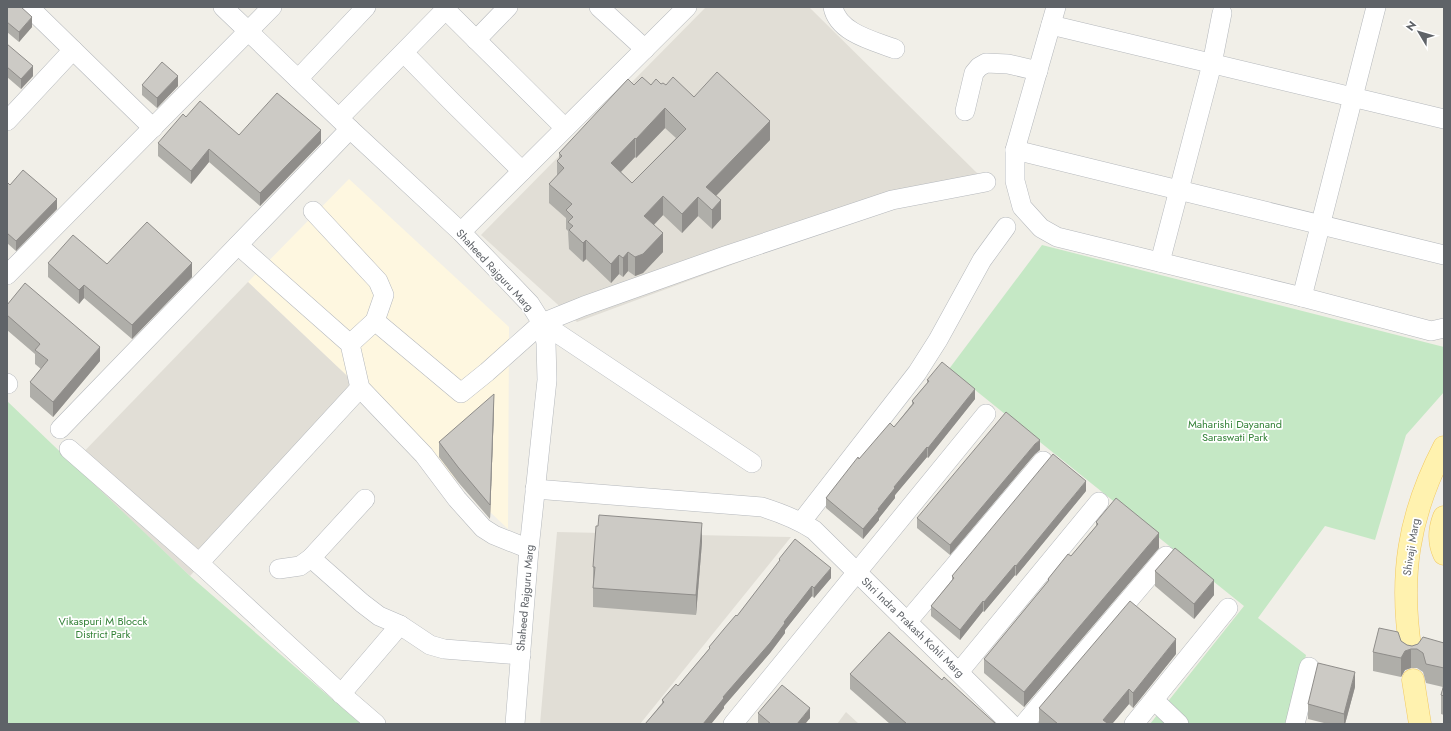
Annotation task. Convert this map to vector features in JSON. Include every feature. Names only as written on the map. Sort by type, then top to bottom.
[{"type":"main road","name":"Shivaji Marg","points":[[1411,653],[1406,627],[1405,600],[1405,573],[1409,547],[1414,520],[1422,494],[1444,446]]},
{"type":"main road","points":[[1444,517],[1439,534],[1440,544],[1444,554]]},
{"type":"main road","points":[[1413,680],[1420,724]]},
{"type":"street","points":[[29,7],[153,128]]},
{"type":"street","name":"Shaheed Rajguru Marg","points":[[223,7],[345,124],[461,232],[530,304],[542,323],[546,343],[547,380],[529,549],[515,724]]},
{"type":"street","points":[[7,275],[249,32],[272,7]]},
{"type":"street","points":[[298,79],[366,7]]},
{"type":"street","points":[[476,40],[508,7]]},
{"type":"street","points":[[599,7],[645,50]]},
{"type":"street","points":[[461,232],[687,7]]},
{"type":"street","points":[[833,7],[835,14],[850,30],[861,36],[895,49]]},
{"type":"street","points":[[1056,7],[1015,150],[1015,181],[1022,207],[1041,228],[1057,237],[1302,297],[1431,331],[1444,328]]},
{"type":"street","points":[[1302,297],[1376,7]]},
{"type":"street","points":[[60,429],[238,245],[345,124],[404,53],[444,8],[566,128]]},
{"type":"street","points":[[1160,262],[1212,64],[1222,13]]},
{"type":"street","points":[[1051,25],[1444,119]]},
{"type":"street","points":[[7,121],[73,50]]},
{"type":"street","points":[[404,53],[522,171]]},
{"type":"street","points":[[965,111],[974,73],[979,67],[986,63],[1008,64],[1038,71]]},
{"type":"street","points":[[1015,150],[1444,255]]},
{"type":"street","points":[[375,321],[461,392],[488,372],[542,323],[584,306],[725,256],[892,200],[986,182]]},
{"type":"street","points":[[313,211],[378,281],[384,295],[375,321],[350,344]]},
{"type":"street","points":[[535,489],[762,507],[787,514],[808,526],[918,373],[982,260],[1006,227]]},
{"type":"street","points":[[238,245],[350,344],[360,388],[424,455],[457,498],[483,528],[500,538],[529,549]]},
{"type":"street","points":[[542,323],[752,463]]},
{"type":"street","points":[[199,563],[360,388]]},
{"type":"street","points":[[734,724],[986,414]]},
{"type":"street","points":[[69,449],[199,563],[341,694],[376,724]]},
{"type":"street","points":[[908,622],[1043,461]]},
{"type":"street","points":[[279,569],[300,566],[311,558],[365,499]]},
{"type":"street","points":[[959,672],[1099,502]]},
{"type":"street","name":"Shri Indra Prakash Kohli Marg","points":[[808,526],[1012,724]]},
{"type":"street","points":[[1024,724],[1166,556]]},
{"type":"street","points":[[311,558],[379,616],[400,625],[430,645],[444,649],[521,655]]},
{"type":"street","points":[[1134,724],[1228,608]]},
{"type":"street","points":[[341,694],[400,625]]},
{"type":"street","points":[[1295,724],[1309,667]]},
{"type":"street","points":[[1154,700],[1179,724]]},
{"type":"shaded area","points":[[706,7],[809,7],[978,174],[577,322],[481,235]]},
{"type":"shaded area","points":[[349,179],[509,327],[508,529],[248,282]]},
{"type":"shaded area","points":[[248,282],[361,389],[190,576],[72,464]]},
{"type":"shaded area","points":[[557,532],[791,537],[640,724],[540,724]]},
{"type":"shaded area","points":[[846,712],[859,724],[837,724]]},
{"type":"green space","name":"Maharishi Dayanand Saraswati Park","points":[[1042,245],[1444,347],[1444,392],[1406,435],[1375,540],[1325,526],[1258,618],[1306,655],[1290,724],[1150,724],[1244,606],[949,369]]},
{"type":"green space","name":"Vikaspuri M Blocck District Park","points":[[7,401],[190,576],[361,724],[7,724]]},
{"type":"building","points":[[7,7],[21,7],[32,17],[19,32],[7,22]]},
{"type":"building","points":[[7,44],[33,66],[21,79],[7,67]]},
{"type":"building","points":[[162,62],[178,76],[157,98],[142,85]]},
{"type":"building","points":[[717,72],[770,121],[706,187],[721,200],[712,210],[698,197],[682,214],[663,196],[644,216],[663,233],[643,254],[635,257],[628,252],[623,258],[619,255],[611,264],[586,240],[583,243],[569,230],[573,226],[568,222],[573,217],[566,210],[572,204],[549,184],[564,168],[557,161],[562,156],[559,153],[628,79],[634,85],[642,77],[651,85],[656,79],[661,84],[663,83],[666,85],[673,77],[694,97]],"holes":[[[665,108],[686,129],[632,183],[611,163]]]},
{"type":"building","points":[[277,93],[321,130],[260,193],[209,149],[191,171],[158,143],[183,114],[186,117],[200,101],[239,135]]},
{"type":"building","points":[[23,170],[57,199],[16,241],[7,233],[7,182],[10,185]]},
{"type":"building","points":[[147,222],[192,263],[132,325],[84,285],[79,290],[48,263],[73,235],[107,264]]},
{"type":"building","points":[[25,283],[100,347],[53,402],[30,382],[48,360],[35,350],[40,344],[7,315],[7,305]]},
{"type":"building","points":[[942,362],[975,389],[928,448],[927,447],[894,487],[895,488],[878,509],[879,510],[863,529],[826,498],[858,457],[859,459],[890,423],[894,427],[914,403],[912,401],[929,381],[927,380]]},
{"type":"building","points":[[494,394],[490,505],[439,442]]},
{"type":"building","points":[[1006,412],[1040,440],[950,545],[917,518]]},
{"type":"building","points":[[1053,454],[1086,481],[1016,566],[1015,565],[984,602],[983,601],[960,630],[931,606],[954,578],[952,576]]},
{"type":"building","points":[[1116,498],[1159,533],[1024,692],[984,659],[1049,580],[1048,579],[1068,554],[1071,556],[1098,524],[1096,522]]},
{"type":"building","points":[[599,515],[702,523],[696,595],[593,588],[596,526],[598,526]]},
{"type":"building","points":[[795,539],[831,568],[814,588],[812,586],[770,643],[723,697],[724,698],[703,724],[645,724],[664,702],[662,700],[676,684],[678,686],[724,629],[736,615],[737,616]]},
{"type":"building","points":[[1175,548],[1214,580],[1194,604],[1155,571]]},
{"type":"building","points":[[1130,601],[1176,639],[1133,693],[1129,689],[1103,720],[1107,723],[1106,724],[1058,724],[1039,708]]},
{"type":"building","points":[[1379,628],[1398,632],[1401,641],[1407,645],[1412,646],[1418,644],[1423,637],[1444,643],[1444,668],[1426,664],[1423,653],[1417,649],[1405,651],[1401,658],[1373,652]]},
{"type":"building","points":[[889,632],[942,680],[944,677],[996,724],[907,724],[850,674]]},
{"type":"building","points":[[1318,663],[1355,672],[1344,714],[1308,704]]},
{"type":"building","points":[[1444,684],[1444,696],[1441,695]]},
{"type":"building","points":[[782,685],[810,708],[797,724],[771,724],[758,713]]}]
